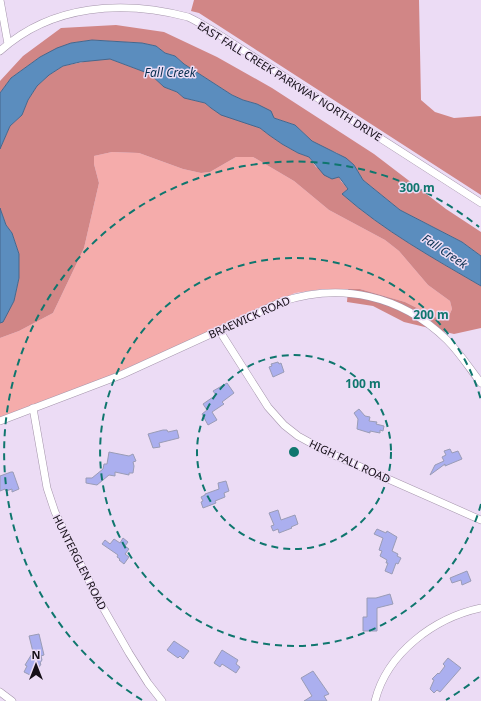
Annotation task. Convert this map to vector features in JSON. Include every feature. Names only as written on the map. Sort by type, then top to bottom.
[{"type":"street","points":[[0,0],[8,44]]},
{"type":"street","name":"EAST FALL CREEK PARKWAY NORTH DRIVE","points":[[0,51],[31,28],[46,20],[89,6],[128,4],[153,7],[181,15],[200,23],[215,32],[481,203]]},
{"type":"street","name":"BRAEWICK ROAD","points":[[0,421],[121,375],[270,306],[292,298],[331,292],[360,294],[389,302],[408,311],[426,322],[440,334],[481,383]]},
{"type":"street","name":"HIGH FALL ROAD","points":[[219,330],[264,402],[284,425],[298,436],[322,450],[481,520]]},
{"type":"street","name":"HUNTERGLEN ROAD","points":[[33,408],[47,488],[55,512],[129,654],[150,687],[162,701]]},
{"type":"street","points":[[375,701],[381,684],[388,671],[399,656],[412,643],[432,628],[450,618],[481,608]]},
{"type":"street","points":[[0,692],[12,701]]},
{"type":"shaded area","points":[[194,0],[419,0],[421,100],[435,112],[454,118],[481,116],[481,195],[199,13],[191,11]]},
{"type":"shaded area","points":[[116,25],[164,32],[217,57],[272,88],[374,154],[446,209],[481,232],[481,256],[462,242],[400,210],[363,180],[354,165],[337,153],[312,141],[295,125],[274,118],[257,104],[232,95],[184,64],[175,56],[165,53],[156,46],[142,43],[92,40],[71,43],[40,57],[11,78],[0,93],[0,81],[23,56],[61,28]]},
{"type":"shaded area","points":[[98,59],[110,59],[150,74],[164,87],[177,92],[184,98],[205,103],[221,114],[260,128],[282,144],[309,157],[316,167],[339,177],[348,189],[342,194],[358,207],[409,243],[481,286],[481,328],[454,334],[404,322],[373,306],[347,302],[348,289],[360,289],[405,302],[439,319],[448,318],[452,309],[450,301],[428,285],[399,251],[385,240],[329,210],[294,181],[253,157],[236,157],[210,172],[201,173],[183,169],[139,153],[112,152],[94,156],[94,164],[99,183],[84,248],[53,313],[19,331],[0,338],[0,323],[3,321],[14,301],[19,278],[19,254],[12,233],[6,225],[0,208],[0,149],[10,126],[22,115],[28,100],[37,86],[49,75],[63,66]]},
{"type":"shaded area","points":[[112,152],[139,153],[183,169],[201,173],[210,172],[236,157],[253,157],[294,181],[329,210],[385,240],[399,251],[428,285],[450,301],[452,309],[448,318],[439,319],[405,302],[360,289],[323,289],[295,293],[105,378],[0,418],[0,338],[19,331],[53,313],[84,248],[99,183],[94,164],[94,156]]},
{"type":"water","name":"Fall Creek","points":[[92,40],[142,43],[156,46],[165,53],[175,56],[184,64],[232,95],[271,111],[274,118],[295,125],[312,141],[346,158],[354,165],[363,180],[400,210],[462,242],[481,256],[481,286],[409,243],[375,220],[342,194],[348,189],[339,177],[332,179],[324,175],[309,157],[282,144],[260,128],[221,115],[205,103],[184,98],[177,92],[164,87],[150,74],[110,59],[80,62],[63,66],[49,75],[37,86],[28,100],[22,115],[10,126],[0,149],[0,93],[11,78],[40,57],[57,48],[71,43]]},
{"type":"water","points":[[0,208],[6,225],[12,233],[19,254],[19,278],[14,301],[3,322],[0,323]]},
{"type":"building","points":[[278,362],[279,364],[281,363],[284,372],[273,377],[269,367],[272,366],[271,364]]},
{"type":"building","points":[[227,383],[234,393],[222,402],[224,404],[212,412],[217,420],[208,425],[202,414],[207,410],[203,404],[216,395],[213,391]]},
{"type":"building","points":[[359,409],[365,416],[370,417],[369,421],[377,422],[376,424],[384,426],[383,431],[380,430],[380,433],[370,431],[370,433],[357,429],[358,419],[354,413]]},
{"type":"building","points":[[167,430],[168,432],[177,430],[179,438],[159,443],[160,447],[153,448],[148,434]]},
{"type":"building","points":[[450,449],[452,453],[458,451],[462,459],[445,466],[445,464],[430,475],[435,465],[444,461],[442,457],[446,455],[444,451]]},
{"type":"building","points":[[109,452],[129,456],[133,454],[136,461],[133,462],[133,473],[129,473],[129,475],[115,472],[115,476],[109,475],[97,485],[86,483],[86,478],[92,478],[103,469],[104,464],[107,464]]},
{"type":"building","points":[[13,472],[19,489],[12,492],[12,489],[0,491],[0,476]]},
{"type":"building","points":[[226,481],[229,491],[224,493],[225,497],[215,501],[216,503],[203,508],[201,502],[203,501],[201,497],[219,489],[218,483]]},
{"type":"building","points":[[278,510],[281,520],[295,515],[298,524],[279,533],[278,529],[273,531],[271,526],[274,525],[269,513]]},
{"type":"building","points":[[377,529],[386,533],[387,531],[397,537],[392,551],[398,554],[397,556],[401,558],[398,564],[396,563],[392,574],[385,571],[388,563],[386,563],[387,560],[380,556],[382,551],[379,550],[383,538],[374,534]]},
{"type":"building","points":[[123,538],[128,542],[125,546],[129,549],[125,554],[129,557],[124,564],[117,557],[118,555],[102,544],[105,540],[110,544],[114,539],[120,543]]},
{"type":"building","points":[[467,571],[471,581],[462,585],[461,580],[452,583],[450,578]]},
{"type":"building","points":[[390,594],[393,604],[377,608],[377,631],[363,631],[363,617],[367,617],[367,598],[376,598]]},
{"type":"building","points":[[39,634],[44,655],[41,656],[41,664],[37,671],[36,670],[30,675],[24,672],[27,666],[25,665],[33,652],[29,636]]},
{"type":"building","points":[[174,641],[189,651],[183,659],[180,656],[178,658],[167,650]]},
{"type":"building","points":[[222,650],[238,660],[236,664],[240,667],[236,673],[222,664],[220,667],[214,663]]},
{"type":"building","points":[[448,658],[461,668],[440,692],[437,690],[434,693],[430,689],[434,680],[432,679],[438,673],[439,674],[445,666],[443,664]]},
{"type":"building","points":[[313,671],[329,694],[324,696],[327,701],[304,701],[312,696],[301,678]]}]
